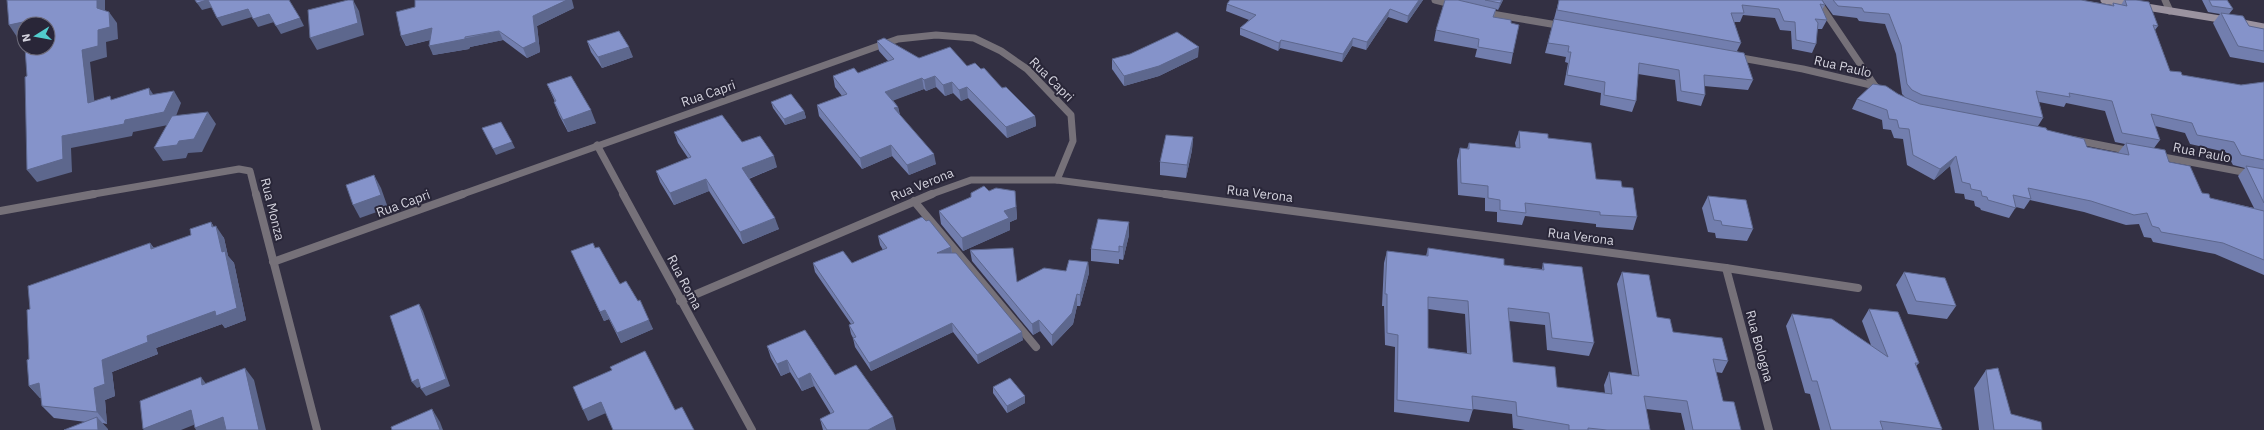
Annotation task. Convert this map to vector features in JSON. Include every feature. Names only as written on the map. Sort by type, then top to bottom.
[{"type":"main road","points":[[2104,0],[2264,27]]},
{"type":"street","points":[[1435,0],[1462,7]]},
{"type":"street","points":[[1817,0],[1875,86]]},
{"type":"street","points":[[2166,0],[2170,10]]},
{"type":"street","points":[[1475,10],[1568,27]]},
{"type":"street","name":"Rua Capri","points":[[273,262],[597,145],[898,39],[936,35],[974,38],[1001,51],[1027,69],[1071,115],[1073,141],[1057,180]]},
{"type":"street","name":"Rua Paulo","points":[[1725,55],[1803,69],[1875,86],[1889,96]]},
{"type":"street","name":"Rua Paulo","points":[[2070,139],[2264,176]]},
{"type":"street","name":"Rua Roma","points":[[597,145],[680,301],[752,430]]},
{"type":"street","name":"Rua Monza","points":[[0,211],[239,169],[250,171],[317,430]]},
{"type":"street","name":"Rua Verona","points":[[680,301],[959,182],[970,180],[1057,180],[1726,268],[1858,288]]},
{"type":"street","points":[[914,202],[1036,347]]},
{"type":"street","name":"Rua Bologna","points":[[1726,268],[1770,430]]},
{"type":"building","points":[[7,0],[97,0],[97,8],[109,12],[110,27],[98,30],[98,46],[82,50],[88,103],[110,96],[111,100],[149,88],[150,95],[174,91],[164,112],[125,120],[124,124],[62,136],[63,159],[27,170],[26,56],[56,56],[56,16],[16,16],[16,24],[9,25]]},
{"type":"building","points":[[195,0],[207,0],[197,3]]},
{"type":"building","points":[[208,0],[289,0],[300,18],[276,26],[269,14],[253,19],[248,9],[217,18]]},
{"type":"building","points":[[353,0],[358,23],[310,38],[308,10]]},
{"type":"building","points":[[415,0],[567,0],[533,16],[536,42],[523,48],[499,31],[465,37],[465,39],[429,46],[432,28],[401,36],[396,12],[415,7]]},
{"type":"building","points":[[1230,0],[1419,0],[1408,16],[1390,9],[1367,42],[1353,38],[1343,54],[1281,40],[1279,43],[1240,28],[1256,15],[1227,4]]},
{"type":"building","points":[[1445,0],[1458,0],[1496,9],[1493,17],[1511,20],[1511,23],[1519,25],[1513,53],[1478,47],[1479,39],[1436,30]]},
{"type":"building","points":[[1485,0],[1502,0],[1500,3]]},
{"type":"building","points":[[1559,0],[1822,0],[1825,5],[1820,4],[1827,20],[1815,19],[1818,23],[1816,44],[1796,40],[1795,22],[1784,21],[1779,9],[1742,5],[1744,13],[1731,13],[1741,43],[1557,10]]},
{"type":"building","points":[[1833,0],[2081,0],[2114,6],[2113,3],[2127,6],[2125,0],[2149,2],[2158,26],[2153,25],[2170,71],[2181,72],[2182,75],[2241,85],[2264,82],[2264,160],[2241,155],[2234,142],[2197,135],[2192,123],[2151,114],[2160,140],[2122,133],[2112,101],[2069,93],[2070,97],[2036,91],[2043,118],[1922,95],[1912,90],[1907,84],[1901,45],[1889,14],[1864,12],[1862,8],[1838,6]]},
{"type":"building","points":[[2209,0],[2227,0],[2233,9],[2212,6]]},
{"type":"building","points":[[2221,13],[2243,16],[2249,26],[2264,29],[2264,51],[2238,46]]},
{"type":"building","points":[[1554,19],[1744,53],[1753,80],[1704,75],[1705,95],[1681,91],[1679,70],[1639,63],[1636,101],[1604,95],[1605,82],[1567,75],[1571,52],[1568,52],[1569,46],[1548,43]]},
{"type":"building","points":[[619,31],[629,47],[598,57],[587,41]]},
{"type":"building","points":[[1177,32],[1199,47],[1159,66],[1124,76],[1112,59],[1130,54]]},
{"type":"building","points":[[884,38],[919,58],[950,47],[967,66],[975,63],[981,69],[984,68],[1002,88],[1006,87],[1035,116],[1006,127],[967,87],[959,90],[952,82],[943,85],[935,76],[924,80],[922,78],[885,92],[898,107],[894,108],[934,154],[907,165],[891,145],[860,158],[817,105],[847,94],[833,76],[854,68],[858,73],[894,59],[877,41]]},
{"type":"building","points":[[571,76],[591,110],[563,120],[554,102],[556,101],[547,84]]},
{"type":"building","points":[[1873,84],[1886,86],[1898,94],[1920,104],[2046,128],[2047,130],[2084,139],[2087,147],[2129,155],[2126,143],[2165,150],[2169,162],[2190,166],[2202,193],[2209,194],[2210,198],[2264,211],[2264,260],[2223,243],[2161,232],[2159,228],[2152,226],[2147,213],[2134,215],[2091,201],[2028,188],[2031,199],[2013,195],[2016,208],[1988,200],[1987,197],[1982,196],[1981,191],[1971,189],[1970,184],[1962,182],[1956,156],[1940,169],[1913,155],[1909,129],[1899,128],[1897,120],[1889,119],[1887,110],[1857,99]]},
{"type":"building","points":[[791,94],[804,111],[784,119],[771,102]]},
{"type":"building","points":[[208,112],[194,139],[179,141],[177,145],[154,148],[172,116]]},
{"type":"building","points":[[722,115],[742,142],[760,136],[774,156],[742,168],[775,218],[740,232],[706,179],[670,193],[656,171],[691,157],[674,132]]},
{"type":"building","points":[[501,122],[512,142],[493,149],[482,128]]},
{"type":"building","points":[[1519,131],[1548,134],[1548,138],[1591,143],[1596,179],[1621,181],[1622,187],[1633,188],[1637,217],[1600,215],[1600,212],[1525,203],[1526,213],[1500,210],[1500,200],[1488,198],[1488,186],[1461,183],[1460,148],[1469,149],[1469,143],[1520,148]]},
{"type":"building","points":[[1166,135],[1193,137],[1187,165],[1160,162]]},
{"type":"building","points":[[2246,166],[2264,169],[2264,203]]},
{"type":"building","points":[[374,175],[381,195],[353,205],[346,185]]},
{"type":"building","points":[[984,186],[989,191],[996,188],[1015,191],[1016,207],[1004,211],[1009,218],[962,238],[939,211],[971,197],[971,193]]},
{"type":"building","points":[[1708,196],[1746,200],[1753,229],[1722,225],[1721,221],[1714,220]]},
{"type":"building","points":[[922,217],[926,221],[929,220],[951,247],[937,253],[956,253],[1022,332],[977,355],[952,323],[869,363],[853,338],[856,337],[849,325],[854,323],[813,263],[843,251],[852,263],[887,248],[878,236]]},
{"type":"building","points":[[1098,219],[1129,222],[1123,247],[1119,246],[1119,252],[1091,249]]},
{"type":"building","points":[[211,222],[212,227],[216,226],[222,252],[225,251],[237,308],[216,316],[215,311],[147,336],[148,342],[102,360],[105,384],[94,388],[97,412],[42,406],[39,383],[29,386],[27,360],[29,359],[27,310],[30,309],[28,286],[150,243],[151,249],[191,235],[190,229]]},
{"type":"building","points":[[593,243],[595,248],[599,247],[620,284],[626,281],[638,301],[640,300],[649,320],[617,333],[605,310],[600,312],[571,251]]},
{"type":"building","points":[[1013,248],[1017,282],[1044,268],[1066,271],[1069,260],[1088,262],[1080,295],[1077,294],[1072,313],[1052,335],[1039,320],[1032,324],[970,250]]},
{"type":"building","points":[[1428,248],[1504,259],[1504,265],[1544,270],[1543,263],[1582,267],[1594,343],[1552,338],[1549,313],[1508,308],[1513,362],[1555,367],[1557,387],[1612,394],[1609,372],[1639,376],[1622,272],[1649,275],[1657,317],[1670,319],[1673,332],[1722,338],[1728,361],[1713,359],[1723,401],[1734,402],[1741,430],[1693,430],[1687,401],[1644,396],[1650,430],[1607,430],[1588,428],[1588,430],[1569,430],[1569,425],[1517,416],[1516,402],[1472,396],[1473,410],[1397,400],[1398,335],[1387,333],[1387,294],[1385,294],[1387,251],[1428,256]],"holes":[[[1428,297],[1468,301],[1471,354],[1428,348]]]},
{"type":"building","points":[[1904,272],[1945,278],[1956,306],[1916,301]]},
{"type":"building","points":[[419,304],[446,379],[421,389],[418,379],[412,382],[390,316]]},
{"type":"building","points":[[1869,309],[1898,312],[1919,363],[1915,363],[1942,429],[1880,421],[1883,430],[1831,430],[1817,381],[1812,381],[1792,314],[1832,319],[1888,357]]},
{"type":"building","points":[[805,330],[835,375],[856,365],[893,417],[868,430],[827,430],[820,419],[834,412],[810,373],[798,379],[787,360],[777,364],[767,346]]},
{"type":"building","points":[[645,351],[675,410],[682,407],[694,430],[613,430],[601,402],[583,410],[573,387],[612,370],[610,367]]},
{"type":"building","points":[[245,368],[259,430],[226,430],[223,417],[195,428],[191,410],[143,429],[140,401],[201,377],[202,385]]},
{"type":"building","points":[[1998,368],[2011,414],[2041,422],[2042,430],[1994,430],[1986,370]]},
{"type":"building","points":[[1010,378],[1025,396],[1007,406],[993,387]]},
{"type":"building","points":[[432,409],[440,430],[392,430],[391,427]]},
{"type":"building","points":[[97,417],[98,430],[64,430]]}]
